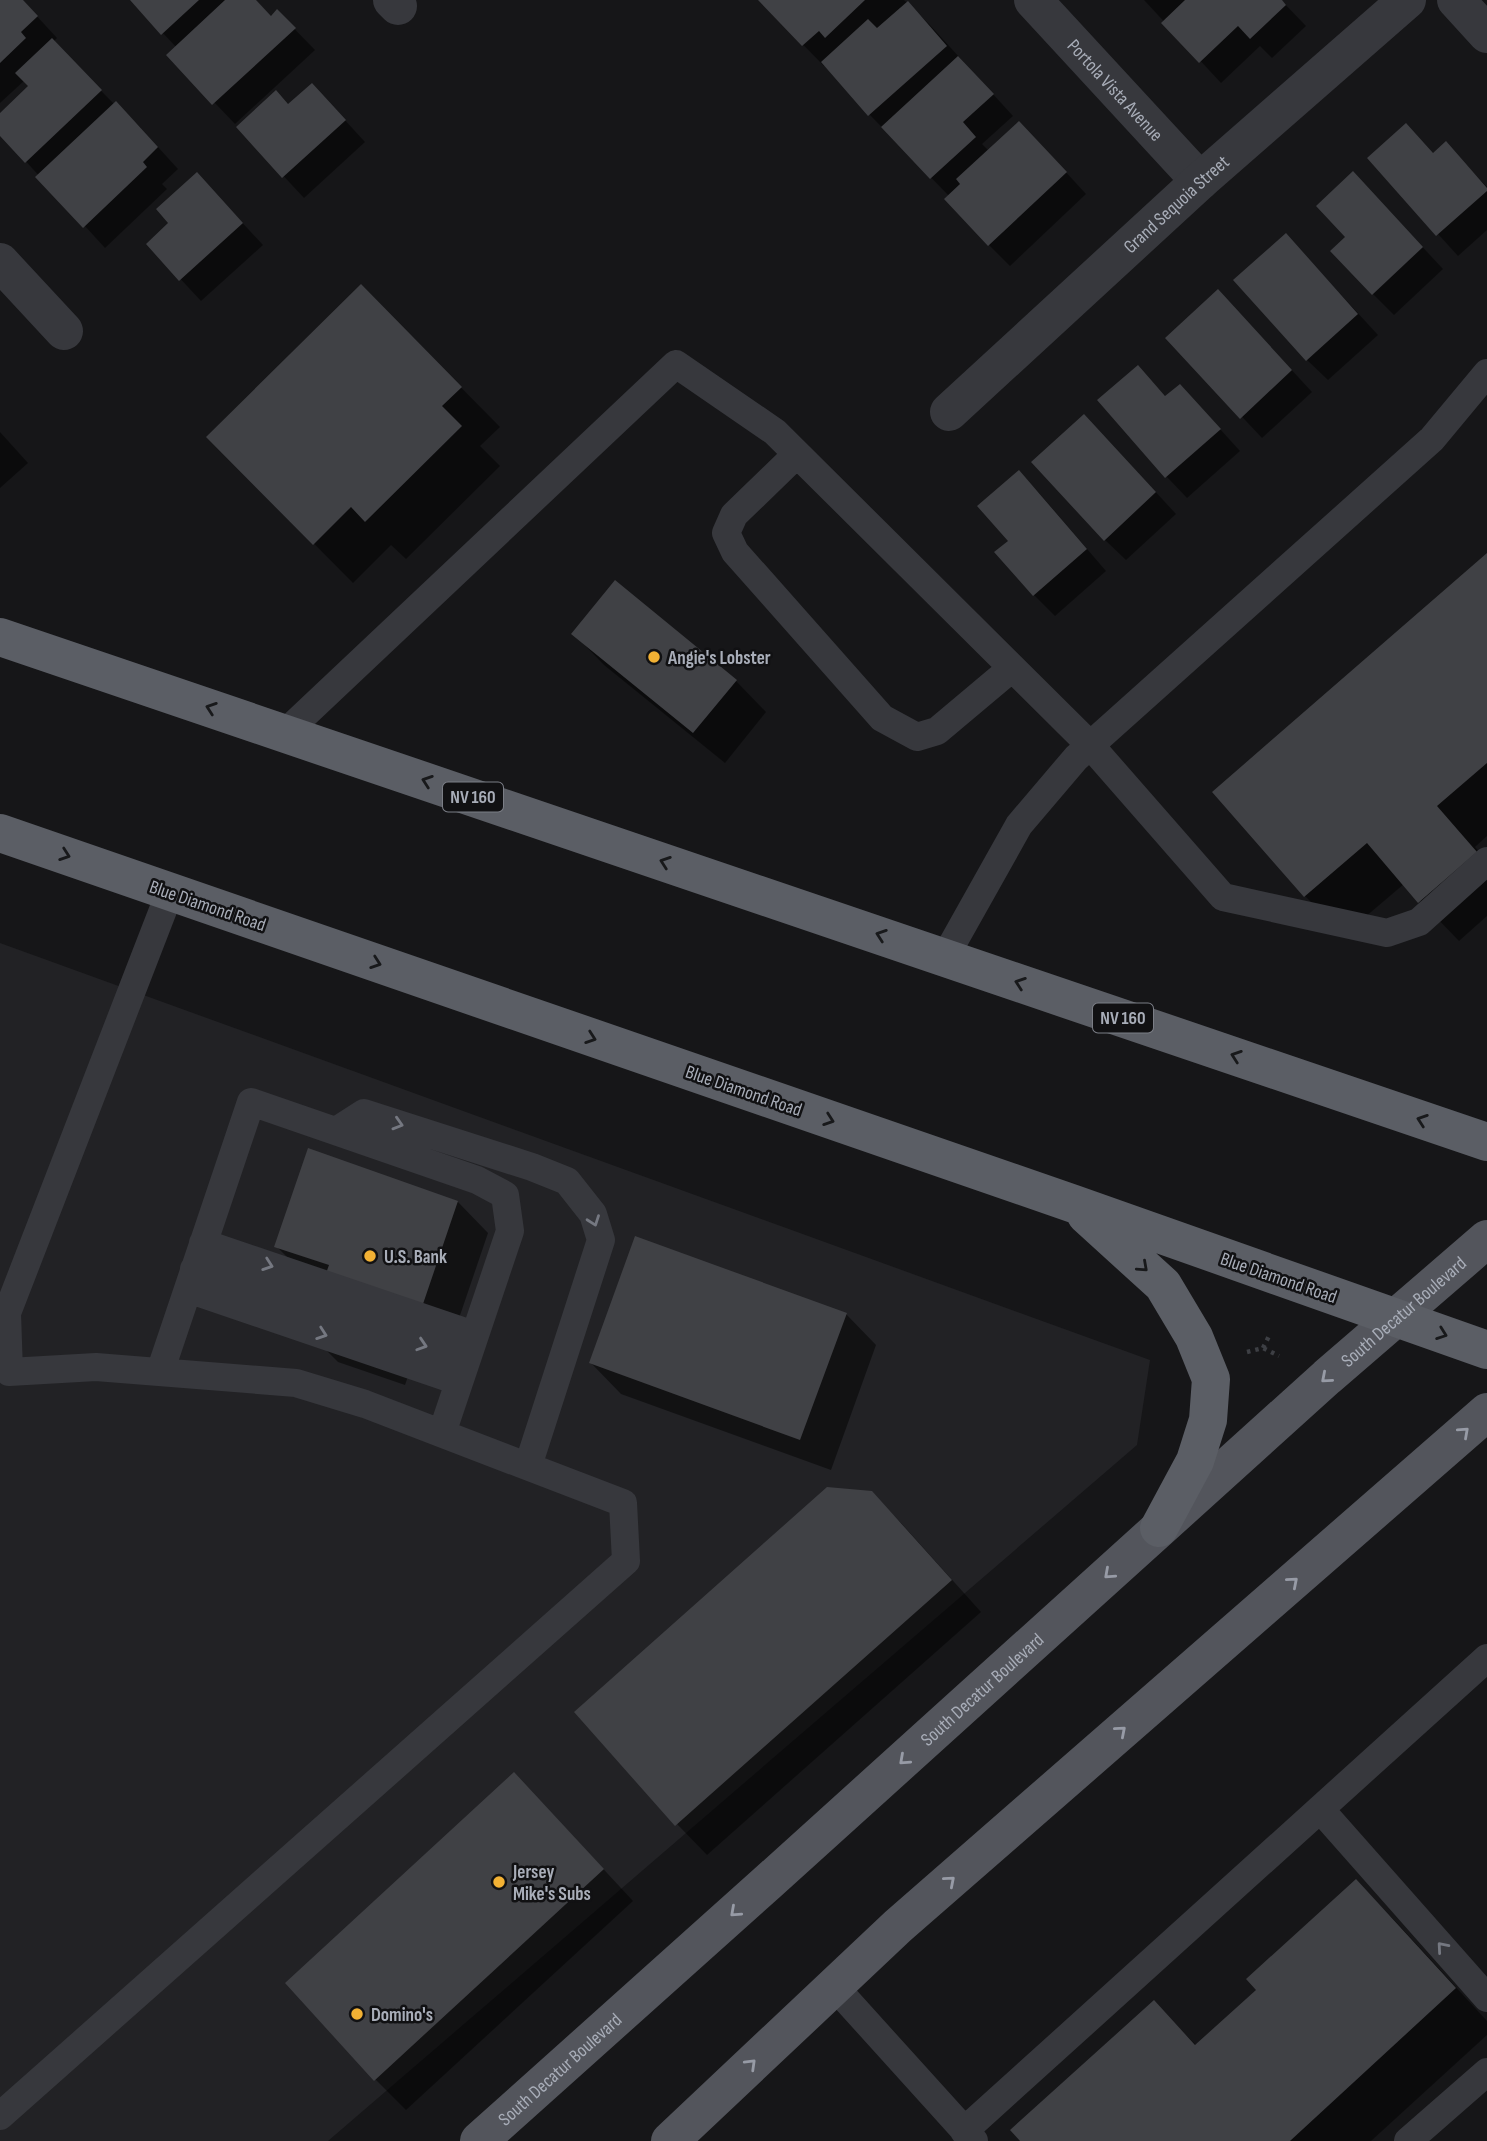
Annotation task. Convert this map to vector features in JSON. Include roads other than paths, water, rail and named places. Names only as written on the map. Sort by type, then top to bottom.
[{"type":"highway","name":"NV 160","points":[[0,637],[1487,1142]]},
{"type":"highway","name":"Blue Diamond Road","points":[[0,833],[1074,1204],[1487,1350]]},
{"type":"highway","points":[[1074,1204],[1163,1285],[1194,1337],[1210,1379],[1208,1420],[1198,1451],[1159,1528]]},
{"type":"main road","name":"South Decatur Boulevard","points":[[479,2141],[1326,1377],[1487,1239]]},
{"type":"main road","points":[[670,2141],[833,1985],[909,1917],[1487,1412]]},
{"type":"street","name":"Portola Vista Avenue","points":[[1033,0],[1200,181]]},
{"type":"street","name":"Grand Sequoia Street","points":[[949,412],[1200,181],[1407,0]]},
{"type":"street","points":[[1456,0],[1487,34]]},
{"type":"street","points":[[0,262],[64,331]]},
{"type":"lane","points":[[285,733],[676,364],[775,432],[1090,745],[1223,897],[1387,933],[1419,922],[1487,861]]},
{"type":"lane","points":[[945,957],[1019,825],[1076,758],[1432,439],[1487,373]]},
{"type":"lane","points":[[797,454],[734,514],[726,533],[735,552],[883,718],[918,737],[937,731],[1012,668]]},
{"type":"lane","points":[[0,2116],[626,1561],[623,1503],[365,1404],[296,1383],[96,1367],[4,1370],[7,1313],[170,892]]},
{"type":"lane","points":[[160,1371],[251,1102],[477,1180],[505,1195],[510,1231],[442,1433]]},
{"type":"lane","points":[[336,1131],[364,1113],[533,1167],[567,1181],[593,1214],[601,1240],[528,1466]]},
{"type":"lane","points":[[195,1267],[466,1358]]},
{"type":"lane","points":[[195,1267],[466,1358]]},
{"type":"lane","points":[[833,1985],[969,2136],[1320,1809],[1487,1658]]},
{"type":"lane","points":[[1320,1809],[1487,1998]]},
{"type":"lane","points":[[1408,2141],[1487,2072]]},
{"type":"place","name":"Angie's Lobster","points":[[654,657]]},
{"type":"place","name":"U.S. Bank","points":[[370,1256]]},
{"type":"place","name":"Jersey Mike's Subs","points":[[499,1882]]},
{"type":"place","name":"Domino's","points":[[357,2014]]}]
